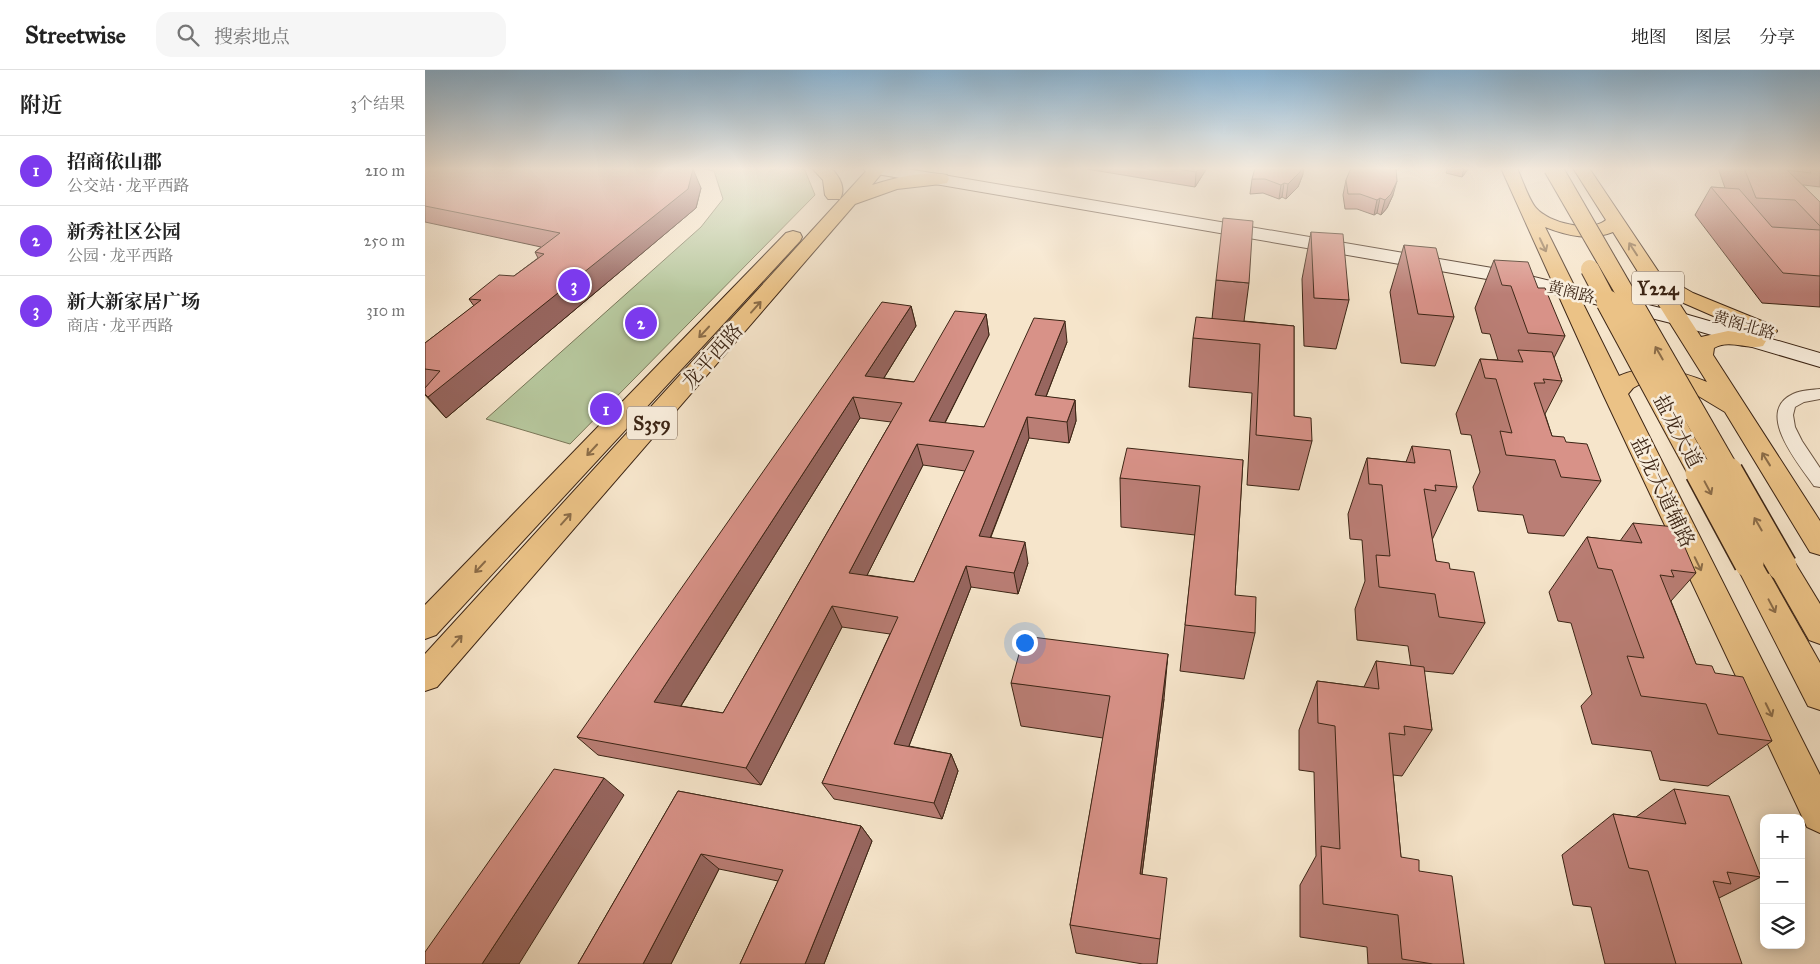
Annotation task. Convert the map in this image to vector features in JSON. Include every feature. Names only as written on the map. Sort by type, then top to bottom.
[{"type":"main road","name":"龙平西路","points":[[429,668],[781,264],[831,210]]},
{"type":"main road","name":"黄阁路","points":[[1115,210],[1563,285],[1673,310]]},
{"type":"main road","name":"黄阁路","points":[[1161,210],[1511,269],[1563,285]]},
{"type":"main road","name":"盐龙大道","points":[[1558,210],[1820,695]]},
{"type":"main road","name":"盐龙大道","points":[[1577,210],[1820,631]]},
{"type":"main road","name":"Y224","points":[[1608,210],[1820,544]]},
{"type":"main road","name":"盐龙大道辅路","points":[[1530,212],[1615,394],[1820,814]]},
{"type":"main road","points":[[1530,212],[1549,224],[1578,231],[1603,229],[1611,226],[1615,220]]},
{"type":"main road","name":"龙平西路","points":[[425,626],[781,264]]},
{"type":"main road","points":[[1649,273],[1686,297],[1760,336]]},
{"type":"main road","name":"黄阁北路","points":[[1673,310],[1760,336],[1820,360]]},
{"type":"main road","points":[[1701,356],[1704,345],[1715,339],[1760,336]]},
{"type":"main road","name":"黄阁北路","points":[[1760,336],[1820,347]]},
{"type":"main road","points":[[1615,394],[1619,386],[1628,380],[1640,376],[1664,376],[1690,382],[1707,389],[1734,409]]},
{"type":"street","points":[[1820,394],[1807,394],[1795,398],[1787,405],[1783,414],[1785,426],[1792,439],[1820,481]]},
{"type":"green space","points":[[715,210],[801,210],[570,444],[486,419],[701,227]]},
{"type":"building","points":[[444,210],[662,210],[428,397],[425,394],[425,388],[440,371],[425,369],[425,343],[481,300],[469,299],[499,275],[514,276],[544,254],[535,252],[560,233]]},
{"type":"building","points":[[1730,210],[1757,210],[1772,227],[1820,230],[1820,276],[1783,273]]},
{"type":"building","points":[[1804,210],[1820,210],[1820,226]]},
{"type":"building","points":[[1223,218],[1253,221],[1249,283],[1216,280]]},
{"type":"building","points":[[1311,232],[1343,234],[1349,300],[1314,298]]},
{"type":"building","points":[[1404,245],[1436,248],[1454,317],[1418,314]]},
{"type":"building","points":[[1494,260],[1528,262],[1538,288],[1545,288],[1565,336],[1528,333],[1511,286],[1502,285]]},
{"type":"building","points":[[882,302],[911,306],[865,376],[914,382],[955,311],[986,314],[929,421],[984,427],[1034,318],[1065,321],[1035,395],[1075,400],[1067,422],[1027,417],[979,536],[1025,542],[1014,573],[966,566],[894,744],[951,754],[934,803],[822,783],[898,617],[832,606],[746,768],[577,737]],"holes":[[[853,397],[902,403],[723,713],[654,702]],[[917,444],[974,451],[914,582],[849,573]]]},
{"type":"building","points":[[1196,317],[1294,326],[1294,416],[1311,418],[1312,441],[1256,435],[1260,344],[1193,338]]},
{"type":"building","points":[[1518,350],[1552,352],[1562,381],[1543,379],[1545,383],[1534,383],[1552,436],[1564,437],[1566,442],[1587,444],[1601,481],[1561,477],[1555,460],[1506,455],[1500,431],[1512,433],[1496,379],[1485,378],[1480,359],[1523,362]]},
{"type":"building","points":[[1412,446],[1450,450],[1457,487],[1435,485],[1436,491],[1424,489],[1436,561],[1449,563],[1450,569],[1474,572],[1485,623],[1439,617],[1435,594],[1379,587],[1376,555],[1390,556],[1382,485],[1369,484],[1367,458],[1415,463]]},
{"type":"building","points":[[1127,448],[1243,460],[1235,595],[1256,597],[1255,633],[1185,625],[1200,486],[1120,478]]},
{"type":"building","points":[[1633,523],[1676,527],[1696,573],[1671,570],[1674,577],[1660,575],[1696,664],[1712,666],[1715,673],[1743,677],[1772,741],[1718,734],[1706,704],[1641,696],[1627,656],[1644,658],[1612,570],[1598,568],[1587,537],[1642,543]]},
{"type":"building","points":[[1024,636],[1168,654],[1140,874],[1167,878],[1160,939],[1070,925],[1110,696],[1011,683]]},
{"type":"building","points":[[1376,661],[1424,667],[1432,730],[1404,726],[1405,735],[1389,733],[1401,857],[1419,860],[1419,871],[1452,876],[1464,964],[1433,964],[1402,959],[1398,915],[1323,904],[1321,846],[1340,849],[1335,726],[1318,723],[1317,681],[1379,689]]},
{"type":"building","points":[[554,769],[604,778],[482,964],[425,964],[425,952]]},
{"type":"building","points":[[1674,789],[1729,796],[1760,874],[1760,877],[1727,872],[1731,884],[1713,881],[1742,964],[1676,964],[1648,871],[1629,868],[1613,814],[1686,824]]},
{"type":"building","points":[[678,791],[861,826],[805,964],[740,964],[783,870],[701,854],[643,964],[578,964]]},
{"type":"place","name":"新大新家居广场","points":[[574,285]]},
{"type":"place","name":"新秀社区公园","points":[[641,323]]},
{"type":"place","name":"招商依山郡","points":[[606,409]]}]
